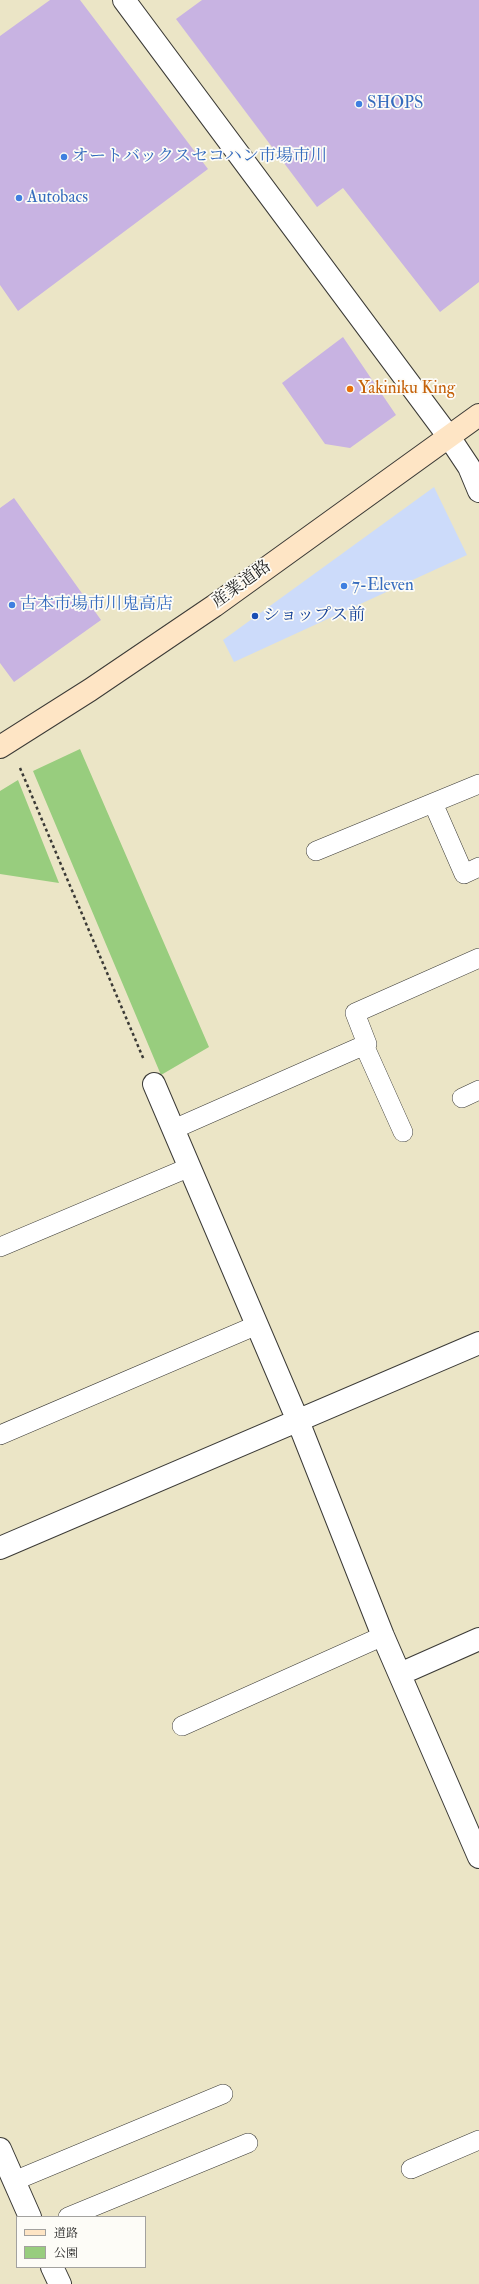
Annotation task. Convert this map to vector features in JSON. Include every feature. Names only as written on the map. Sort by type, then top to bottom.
[{"type":"main road","name":"産業道路","points":[[4,744],[90,690],[207,610],[479,415]]},
{"type":"street","points":[[124,0],[449,437],[469,467],[479,491]]},
{"type":"street","points":[[154,1084],[298,1421],[383,1636],[477,1845]]},
{"type":"street","points":[[0,1548],[479,1343]]},
{"type":"street","points":[[400,1674],[479,1639]]},
{"type":"street","points":[[0,2149],[30,2216]]},
{"type":"street","points":[[52,2268],[60,2284]]},
{"type":"lane","points":[[316,851],[479,784]]},
{"type":"lane","points":[[433,803],[464,874],[479,867]]},
{"type":"lane","points":[[174,1129],[368,1044],[355,1013],[479,958]]},
{"type":"lane","points":[[364,1045],[403,1132]]},
{"type":"lane","points":[[0,1247],[190,1167]]},
{"type":"lane","points":[[0,1435],[257,1326]]},
{"type":"lane","points":[[182,1726],[383,1636]]},
{"type":"lane","points":[[14,2181],[223,2094]]},
{"type":"lane","points":[[411,2169],[479,2140]]},
{"type":"lane","points":[[70,2216],[248,2143]]},
{"type":"path","points":[[4,744],[154,1084]]},
{"type":"shaded area","points":[[434,487],[467,555],[234,662],[223,640]]},
{"type":"green space","points":[[80,749],[209,1047],[161,1075],[33,771]]},
{"type":"green space","points":[[18,780],[59,883],[0,874],[0,791]]},
{"type":"building","points":[[50,0],[80,0],[208,169],[18,311],[0,285],[0,36]]},
{"type":"building","name":"SHOPS","points":[[202,0],[479,0],[479,282],[440,312],[343,188],[317,207],[176,19]]},
{"type":"building","points":[[343,337],[396,415],[350,448],[325,444],[282,383]]},
{"type":"building","points":[[14,498],[101,620],[14,682],[0,663],[0,508]]},
{"type":"place","name":"SHOPS","points":[[359,104]]},
{"type":"place","name":"オートバックスセコハン市場市川","points":[[64,157]]},
{"type":"place","name":"Autobacs","points":[[19,198]]},
{"type":"place","name":"Yakiniku King","points":[[350,389]]},
{"type":"place","name":"7-Eleven","points":[[344,586]]},
{"type":"place","name":"古本市場市川鬼高店","points":[[12,605]]},
{"type":"place","name":"ショップス前","points":[[255,616]]}]
